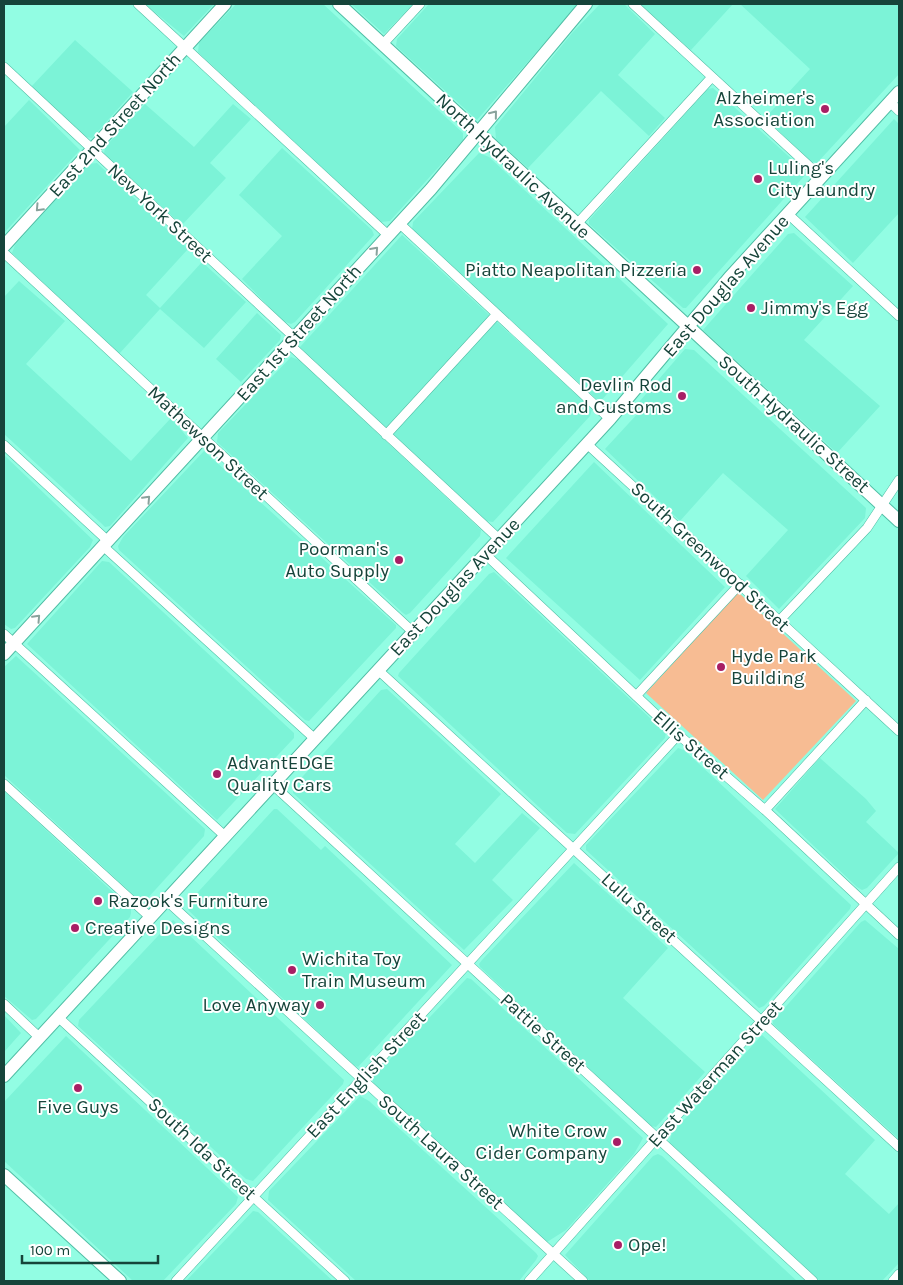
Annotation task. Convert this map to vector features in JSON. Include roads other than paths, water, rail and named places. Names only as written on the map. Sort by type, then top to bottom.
[{"type":"street","points":[[138,4],[388,236]]},
{"type":"street","name":"East 2nd Street North","points":[[4,246],[225,4]]},
{"type":"street","name":"North Hydraulic Avenue","points":[[339,4],[688,328]]},
{"type":"street","points":[[383,44],[420,4]]},
{"type":"street","name":"East 1st Street North","points":[[4,654],[400,223],[479,133],[586,4]]},
{"type":"street","points":[[633,4],[822,177]]},
{"type":"street","name":"New York Street","points":[[4,67],[292,341],[386,435],[499,539]]},
{"type":"street","points":[[576,225],[712,77]]},
{"type":"street","name":"East Douglas Avenue","points":[[4,1076],[610,419],[788,214],[822,177],[895,106],[899,92]]},
{"type":"street","points":[[788,214],[899,316]]},
{"type":"street","points":[[400,223],[610,419]]},
{"type":"street","name":"Mathewson Street","points":[[4,253],[413,632]]},
{"type":"street","points":[[386,435],[497,314]]},
{"type":"street","name":"South Hydraulic Street","points":[[688,328],[899,521]]},
{"type":"street","name":"South Greenwood Street","points":[[587,444],[899,730]]},
{"type":"street","points":[[4,445],[315,739]]},
{"type":"street","points":[[779,621],[867,528],[899,480]]},
{"type":"street","name":"Ellis Street","points":[[486,554],[678,735],[765,810],[899,935]]},
{"type":"street","points":[[636,696],[740,584]]},
{"type":"street","points":[[4,634],[226,837]]},
{"type":"street","name":"Lulu Street","points":[[378,670],[899,1146]]},
{"type":"street","points":[[765,810],[866,700]]},
{"type":"street","name":"East English Street","points":[[176,1281],[678,735]]},
{"type":"street","points":[[4,784],[150,918]]},
{"type":"street","name":"Pattie Street","points":[[272,786],[813,1281]]},
{"type":"street","name":"East Waterman Street","points":[[529,1281],[899,867]]},
{"type":"street","name":"South Laura Street","points":[[166,901],[583,1281]]},
{"type":"street","points":[[4,1004],[40,1038]]},
{"type":"street","name":"South Ida Street","points":[[59,1018],[345,1281]]},
{"type":"street","points":[[4,1175],[120,1281]]},
{"type":"street","points":[[893,1281],[899,1274]]},
{"type":"place","name":"Alzheimer's Association","points":[[825,109]]},
{"type":"place","name":"Luling's City Laundry","points":[[758,179]]},
{"type":"place","name":"Piatto Neapolitan Pizzeria","points":[[697,270]]},
{"type":"place","name":"Jimmy's Egg","points":[[751,308]]},
{"type":"place","name":"Devlin Rod and Customs","points":[[682,396]]},
{"type":"place","name":"Poorman's Auto Supply","points":[[399,560]]},
{"type":"place","name":"Hyde Park Building","points":[[721,667]]},
{"type":"place","name":"AdvantEDGE Quality Cars","points":[[217,774]]},
{"type":"place","name":"Razook's Furniture","points":[[98,901]]},
{"type":"place","name":"Creative Designs","points":[[75,928]]},
{"type":"place","name":"Wichita Toy Train Museum","points":[[292,970]]},
{"type":"place","name":"Love Anyway","points":[[320,1005]]},
{"type":"place","name":"Five Guys","points":[[78,1088]]},
{"type":"place","name":"White Crow Cider Company","points":[[617,1142]]},
{"type":"place","name":"Ope!","points":[[618,1245]]}]
